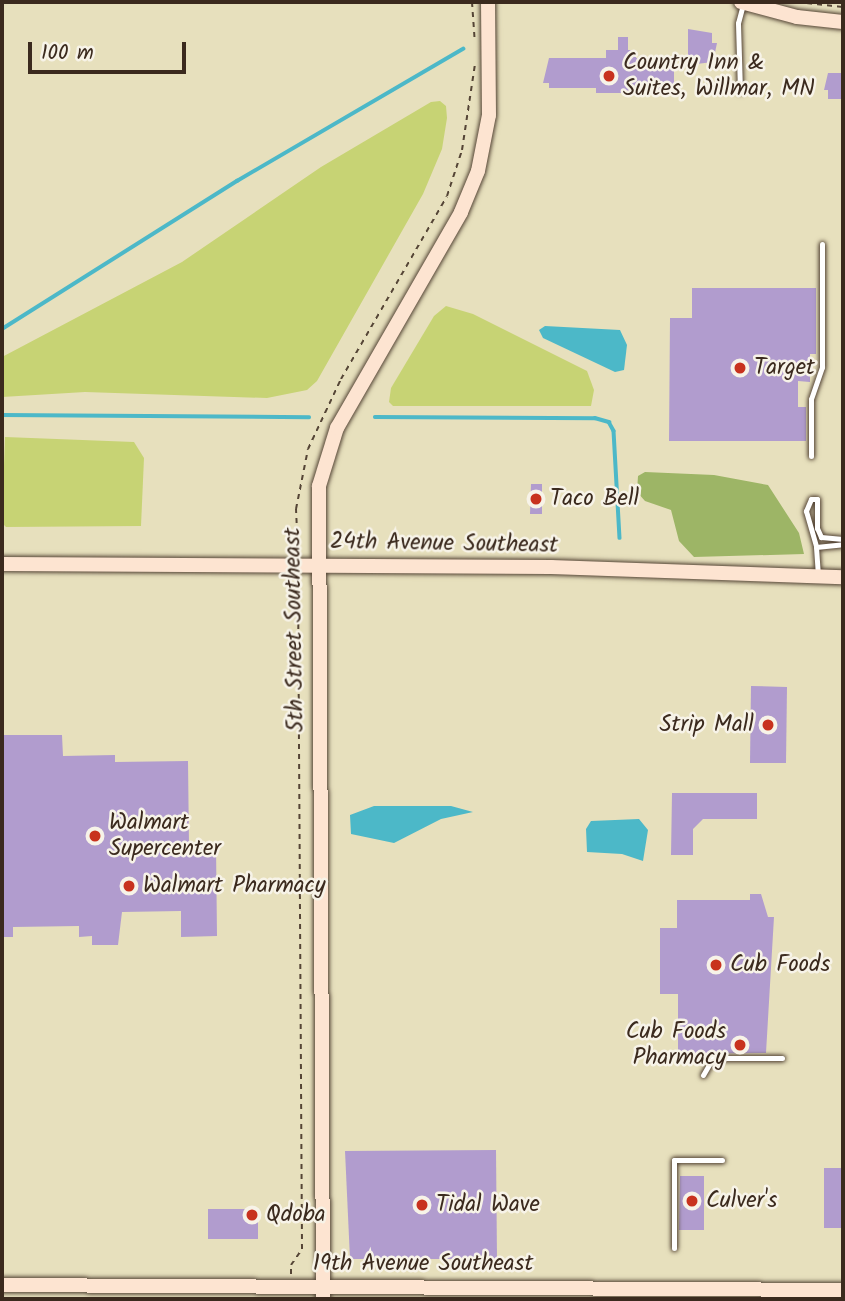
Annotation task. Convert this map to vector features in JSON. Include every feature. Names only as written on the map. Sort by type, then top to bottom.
[{"type":"street","name":"5th Street Southeast","points":[[323,1293],[317,498],[334,436],[461,212],[478,171],[489,116],[488,2]]},
{"type":"street","points":[[742,2],[797,17],[843,22]]},
{"type":"street","name":"24th Avenue Southeast","points":[[2,564],[574,568],[843,577]]},
{"type":"street","name":"19th Avenue Southeast","points":[[2,1285],[291,1286],[323,1293],[843,1290]]},
{"type":"lane","points":[[740,92],[738,23],[742,2]]},
{"type":"lane","points":[[811,456],[811,399],[822,367],[822,244]]},
{"type":"lane","points":[[818,577],[816,547],[807,519],[811,499],[817,499],[817,520],[821,537],[843,538]]},
{"type":"lane","points":[[807,519],[817,520]]},
{"type":"lane","points":[[816,547],[843,544]]},
{"type":"lane","points":[[703,1075],[713,1058],[782,1058]]},
{"type":"lane","points":[[674,1248],[674,1160],[722,1160]]},
{"type":"path","points":[[472,2],[476,51]]},
{"type":"path","points":[[797,2],[843,7]]},
{"type":"path","points":[[291,1286],[291,1265],[302,1249],[296,509],[308,449],[336,388],[447,196],[462,150],[475,61]]},
{"type":"green space","points":[[440,101],[446,106],[447,118],[442,149],[423,194],[317,381],[307,390],[267,398],[85,392],[2,397],[2,357],[182,262],[321,167],[431,102]]},
{"type":"green space","points":[[446,306],[473,314],[587,371],[594,390],[591,406],[393,406],[389,402],[391,388],[434,316]]},
{"type":"green space","points":[[5,437],[134,442],[144,458],[141,526],[6,527],[2,523]]},
{"type":"green space","points":[[645,472],[714,475],[768,485],[799,533],[804,554],[694,557],[679,541],[671,510],[645,501],[637,492],[638,476]]},
{"type":"water","points":[[545,326],[620,330],[627,345],[624,370],[615,372],[543,338],[539,330]]},
{"type":"water","points":[[374,806],[451,806],[473,812],[441,819],[394,843],[351,834],[350,815]]},
{"type":"water","points":[[639,819],[648,830],[643,861],[622,854],[587,852],[586,829],[591,821]]},
{"type":"building","points":[[688,29],[712,33],[712,43],[717,43],[713,62],[688,65]]},
{"type":"building","name":"Country Inn & Suites, Willmar, MN","points":[[618,37],[628,37],[628,50],[636,50],[636,58],[674,58],[674,93],[596,93],[596,88],[549,88],[549,83],[543,83],[549,58],[606,58],[606,50],[618,50]]},
{"type":"building","points":[[828,73],[843,73],[843,99],[828,99],[828,90],[824,90]]},
{"type":"building","name":"Target","points":[[692,288],[816,288],[816,354],[810,354],[810,382],[798,381],[798,407],[806,407],[806,441],[669,441],[670,318],[692,318]]},
{"type":"building","name":"Taco Bell","points":[[531,484],[542,484],[542,514],[530,514]]},
{"type":"building","name":"Strip Mall","points":[[751,686],[787,687],[786,763],[750,763]]},
{"type":"building","name":"Walmart Supercenter","points":[[2,735],[62,735],[63,756],[115,755],[115,762],[188,761],[189,845],[216,845],[217,936],[181,937],[181,911],[122,912],[118,945],[92,945],[92,936],[79,937],[79,926],[13,927],[13,937],[2,937]]},
{"type":"building","points":[[672,793],[757,793],[757,819],[703,819],[693,829],[693,855],[671,855]]},
{"type":"building","name":"Cub Foods","points":[[750,894],[761,894],[768,917],[774,917],[766,1053],[678,1054],[678,994],[660,994],[660,928],[677,928],[677,900],[750,900]]},
{"type":"building","name":"Tidal Wave","points":[[496,1150],[497,1259],[350,1259],[345,1151]]},
{"type":"building","points":[[824,1168],[843,1168],[843,1228],[824,1228]]},
{"type":"building","name":"Culver's","points":[[680,1176],[704,1176],[704,1230],[679,1230]]},
{"type":"building","points":[[208,1209],[258,1209],[258,1239],[208,1239]]},
{"type":"waterway","points":[[2,329],[237,181],[463,49]]},
{"type":"waterway","points":[[2,415],[309,417]]},
{"type":"waterway","points":[[375,417],[595,418],[609,422],[614,431],[620,538]]},
{"type":"place","name":"Country Inn & Suites, Willmar, MN","points":[[609,76]]},
{"type":"place","name":"Target","points":[[740,368]]},
{"type":"place","name":"Taco Bell","points":[[536,499]]},
{"type":"place","name":"Strip Mall","points":[[768,725]]},
{"type":"place","name":"Walmart Supercenter","points":[[95,836]]},
{"type":"place","name":"Walmart Pharmacy","points":[[129,886]]},
{"type":"place","name":"Cub Foods","points":[[716,965]]},
{"type":"place","name":"Cub Foods Pharmacy","points":[[740,1045]]},
{"type":"place","name":"Culver's","points":[[692,1201]]},
{"type":"place","name":"Tidal Wave","points":[[422,1205]]},
{"type":"place","name":"Qdoba","points":[[252,1215]]}]
